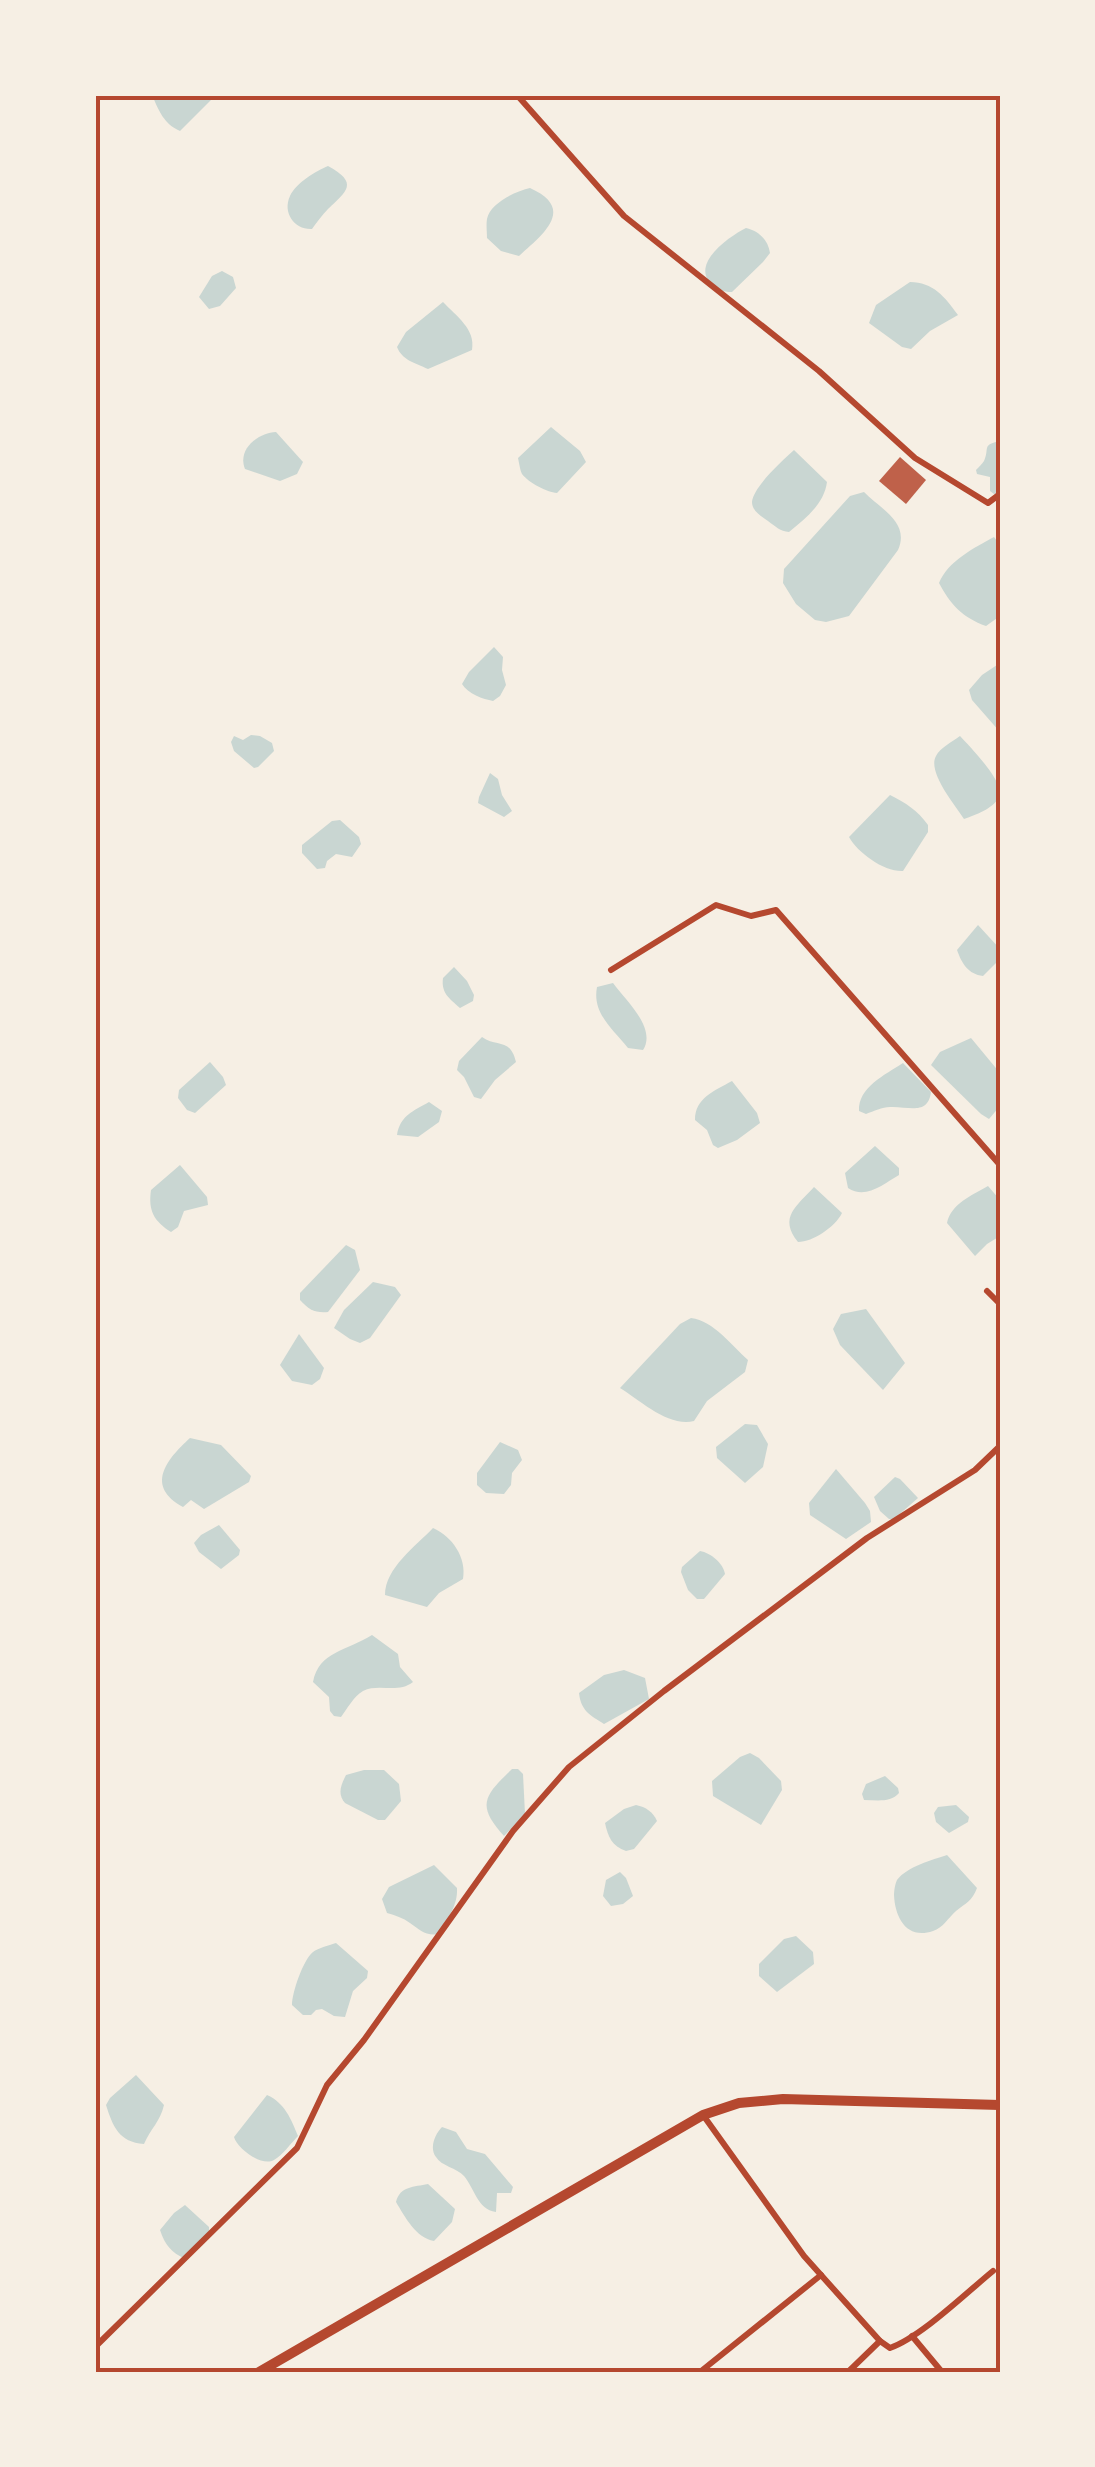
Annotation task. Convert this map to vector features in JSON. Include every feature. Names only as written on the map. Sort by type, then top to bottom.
[{"type":"main road","points":[[259,2372],[704,2116],[739,2103],[783,2099],[1000,2106]]},
{"type":"street","points":[[517,95],[624,216],[819,370],[915,458],[988,503],[1000,494]]},
{"type":"street","points":[[611,970],[716,904],[752,916],[776,910],[1000,1165]]},
{"type":"street","points":[[988,1292],[1000,1304]]},
{"type":"street","points":[[95,2347],[297,2148],[327,2085],[364,2040],[513,1830],[568,1767],[867,1538],[975,1470],[1000,1446]]},
{"type":"street","points":[[704,2116],[804,2256],[890,2348],[912,2336],[993,2271]]},
{"type":"street","points":[[700,2372],[821,2275]]},
{"type":"street","points":[[912,2336],[942,2372]]},
{"type":"street","points":[[848,2372],[880,2341]]},
{"type":"shaded area","points":[[152,95],[216,95],[180,131],[166,121]]},
{"type":"shaded area","points":[[328,166],[344,177],[347,187],[312,229],[300,227],[289,214],[290,196],[301,182]]},
{"type":"shaded area","points":[[530,188],[551,205],[551,222],[519,256],[501,251],[487,238],[489,213],[504,199]]},
{"type":"shaded area","points":[[746,228],[762,237],[770,253],[732,292],[720,290],[706,275],[709,258]]},
{"type":"shaded area","points":[[222,271],[233,277],[236,288],[220,306],[209,309],[199,297],[212,276]]},
{"type":"shaded area","points":[[910,282],[932,288],[958,315],[930,331],[911,349],[902,347],[869,323],[876,305]]},
{"type":"shaded area","points":[[443,302],[468,329],[472,350],[428,369],[406,358],[397,347],[406,332]]},
{"type":"shaded area","points":[[551,427],[580,451],[586,462],[557,493],[525,477],[518,458]]},
{"type":"shaded area","points":[[276,432],[303,462],[297,474],[280,481],[245,469],[243,462],[251,443]]},
{"type":"shaded area","points":[[1000,441],[998,497],[990,491],[990,477],[977,474],[976,470],[984,461],[988,446]]},
{"type":"shaded area","points":[[794,450],[827,482],[818,504],[789,532],[760,515],[752,502],[763,482]]},
{"type":"shaded area","points":[[864,492],[897,525],[901,540],[898,550],[849,616],[826,622],[815,620],[796,604],[783,583],[784,569],[850,496]]},
{"type":"shaded area","points":[[994,537],[1000,545],[1000,616],[986,626],[958,609],[939,583],[955,562]]},
{"type":"shaded area","points":[[494,647],[503,657],[506,685],[493,701],[472,693],[462,684]]},
{"type":"shaded area","points":[[1000,663],[1000,732],[972,700],[969,690]]},
{"type":"shaded area","points":[[251,735],[272,743],[274,751],[254,768],[234,751],[231,742],[234,736],[243,740]]},
{"type":"shaded area","points":[[960,736],[986,765],[1000,791],[993,805],[964,819],[943,788],[934,763],[940,750]]},
{"type":"shaded area","points":[[490,773],[498,779],[512,811],[504,817],[478,803]]},
{"type":"shaded area","points":[[890,795],[911,807],[928,825],[928,832],[903,871],[872,860],[849,837]]},
{"type":"shaded area","points":[[340,820],[359,837],[361,844],[352,857],[336,854],[325,868],[317,869],[302,853],[302,845],[332,821]]},
{"type":"shaded area","points":[[978,925],[1000,949],[1000,959],[983,976],[966,968],[957,950]]},
{"type":"shaded area","points":[[454,967],[474,995],[473,1001],[460,1008],[443,988],[443,978]]},
{"type":"shaded area","points":[[613,983],[643,1024],[643,1050],[628,1048],[600,1012],[597,987]]},
{"type":"shaded area","points":[[482,1037],[507,1046],[516,1062],[481,1099],[474,1097],[457,1070],[459,1061]]},
{"type":"shaded area","points":[[971,1038],[1000,1073],[1000,1106],[989,1119],[931,1065],[940,1052]]},
{"type":"shaded area","points":[[210,1062],[226,1085],[195,1113],[187,1110],[178,1098],[179,1090]]},
{"type":"shaded area","points":[[903,1063],[931,1092],[926,1104],[916,1108],[887,1107],[866,1114],[859,1111],[868,1088]]},
{"type":"shaded area","points":[[732,1081],[757,1113],[760,1123],[718,1148],[695,1120],[696,1112],[707,1096]]},
{"type":"shaded area","points":[[429,1102],[442,1111],[439,1122],[418,1137],[397,1135],[404,1119]]},
{"type":"shaded area","points":[[875,1146],[899,1168],[899,1175],[868,1192],[848,1188],[845,1173]]},
{"type":"shaded area","points":[[180,1165],[207,1197],[208,1205],[184,1211],[178,1227],[171,1232],[154,1215],[151,1190]]},
{"type":"shaded area","points":[[988,1186],[1000,1200],[1000,1236],[975,1256],[947,1223],[958,1205]]},
{"type":"shaded area","points":[[814,1187],[842,1213],[823,1233],[798,1242],[790,1226],[792,1212]]},
{"type":"shaded area","points":[[346,1245],[355,1250],[360,1270],[328,1312],[309,1308],[300,1300],[300,1293]]},
{"type":"shaded area","points":[[373,1282],[395,1287],[401,1295],[370,1338],[360,1343],[334,1328],[344,1310]]},
{"type":"shaded area","points":[[866,1309],[905,1363],[883,1390],[840,1345],[833,1329],[841,1314]]},
{"type":"shaded area","points":[[691,1318],[715,1329],[748,1360],[745,1372],[707,1401],[694,1421],[684,1422],[655,1412],[620,1388],[680,1324]]},
{"type":"shaded area","points":[[299,1334],[324,1368],[320,1379],[312,1385],[292,1381],[280,1365]]},
{"type":"shaded area","points":[[745,1424],[757,1425],[768,1444],[763,1467],[745,1483],[717,1458],[716,1447]]},
{"type":"shaded area","points":[[190,1438],[221,1445],[251,1476],[249,1482],[204,1509],[191,1500],[183,1507],[171,1499],[162,1482],[163,1473],[173,1455]]},
{"type":"shaded area","points":[[500,1442],[518,1450],[522,1460],[504,1494],[486,1493],[477,1485],[477,1473]]},
{"type":"shaded area","points":[[836,1469],[870,1511],[871,1522],[846,1539],[810,1515],[809,1503]]},
{"type":"shaded area","points":[[895,1477],[918,1498],[889,1519],[874,1497]]},
{"type":"shaded area","points":[[219,1525],[240,1550],[221,1569],[199,1552],[194,1543]]},
{"type":"shaded area","points":[[433,1528],[457,1549],[463,1563],[463,1579],[439,1593],[427,1607],[385,1595],[396,1567]]},
{"type":"shaded area","points":[[700,1551],[716,1559],[725,1574],[704,1599],[697,1599],[688,1590],[681,1572]]},
{"type":"shaded area","points":[[372,1635],[398,1654],[400,1667],[413,1682],[363,1691],[341,1717],[334,1716],[329,1697],[313,1682],[316,1672],[335,1653]]},
{"type":"shaded area","points":[[624,1670],[645,1678],[649,1699],[604,1724],[584,1708],[579,1693],[604,1675]]},
{"type":"shaded area","points":[[750,1753],[781,1781],[782,1790],[761,1825],[713,1796],[712,1781]]},
{"type":"shaded area","points":[[512,1769],[523,1774],[525,1814],[504,1836],[489,1816],[487,1801]]},
{"type":"shaded area","points":[[384,1770],[399,1784],[401,1801],[385,1820],[345,1803],[341,1796],[346,1775]]},
{"type":"shaded area","points":[[885,1776],[899,1793],[888,1800],[864,1800],[866,1784]]},
{"type":"shaded area","points":[[636,1805],[649,1810],[657,1821],[634,1849],[626,1851],[611,1840],[605,1823]]},
{"type":"shaded area","points":[[956,1805],[969,1817],[968,1822],[949,1833],[936,1822],[934,1813],[938,1807]]},
{"type":"shaded area","points":[[947,1855],[977,1888],[975,1892],[937,1930],[909,1930],[897,1912],[897,1880],[914,1867]]},
{"type":"shaded area","points":[[434,1865],[457,1888],[456,1901],[439,1934],[423,1932],[387,1913],[382,1899],[389,1887]]},
{"type":"shaded area","points":[[620,1872],[633,1896],[623,1904],[611,1906],[603,1896],[606,1880]]},
{"type":"shaded area","points":[[796,1936],[813,1952],[814,1964],[777,1992],[759,1976],[759,1964],[784,1939]]},
{"type":"shaded area","points":[[336,1943],[368,1971],[367,1978],[353,1991],[345,2017],[322,2009],[303,2015],[292,2005],[302,1969],[313,1952]]},
{"type":"shaded area","points":[[136,2075],[164,2105],[144,2144],[128,2140],[118,2132],[106,2105]]},
{"type":"shaded area","points":[[267,2095],[283,2107],[298,2136],[280,2156],[263,2161],[250,2155],[234,2137]]},
{"type":"shaded area","points":[[442,2127],[456,2132],[467,2149],[485,2154],[513,2187],[511,2193],[497,2193],[496,2212],[480,2203],[464,2176],[436,2157],[434,2141]]},
{"type":"shaded area","points":[[428,2184],[455,2209],[452,2222],[434,2241],[416,2231],[396,2202],[404,2190]]},
{"type":"shaded area","points":[[185,2205],[209,2227],[209,2234],[185,2259],[169,2248],[160,2230]]},
{"type":"building","points":[[900,457],[926,480],[906,504],[879,481]]}]
